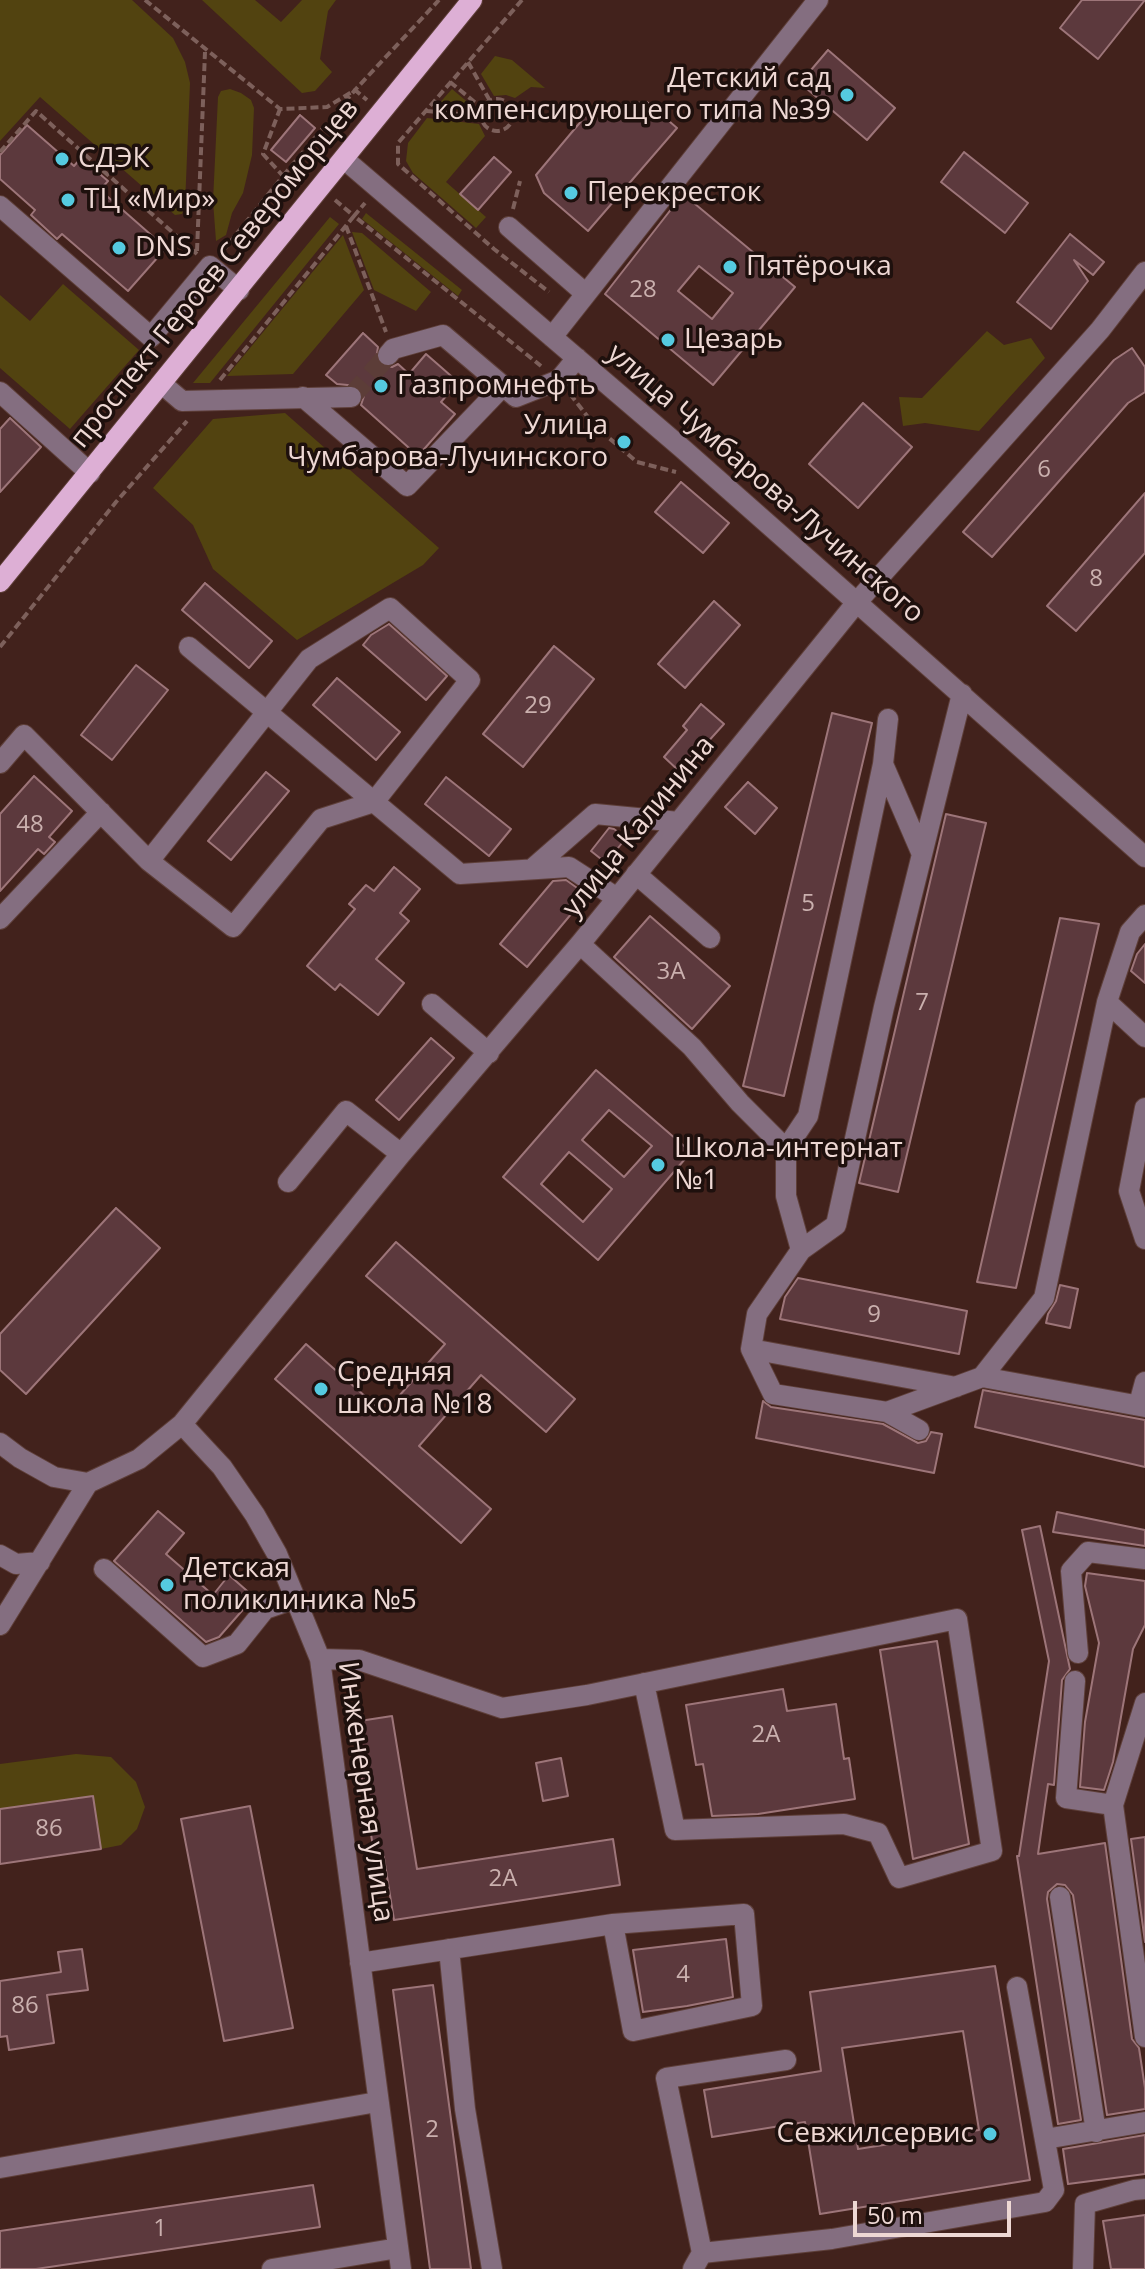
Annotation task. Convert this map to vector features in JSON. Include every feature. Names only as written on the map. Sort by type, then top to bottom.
[{"type":"main road","name":"проспект Героев Североморцев","points":[[0,582],[472,0]]},
{"type":"street","points":[[552,337],[818,0]]},
{"type":"street","name":"улица Чумбарова-Лучинского","points":[[344,159],[577,358],[1145,857]]},
{"type":"street","points":[[0,206],[151,337],[210,266],[239,290]]},
{"type":"street","points":[[509,227],[580,302]]},
{"type":"street","name":"улица Калинина","points":[[182,1424],[401,1154],[580,944],[857,602],[1100,330],[1145,272]]},
{"type":"street","points":[[390,352],[443,335],[516,397],[559,380],[577,358]]},
{"type":"street","points":[[162,384],[182,401],[351,397]]},
{"type":"street","points":[[303,397],[407,486],[503,386]]},
{"type":"street","points":[[0,392],[90,473]]},
{"type":"street","points":[[0,763],[24,735],[149,861],[233,927],[321,819],[374,802],[470,680],[390,608],[309,659],[149,861]]},
{"type":"street","points":[[189,647],[460,874],[569,867],[617,898]]},
{"type":"street","points":[[919,1430],[887,1412],[773,1394],[751,1349],[757,1314],[801,1250],[836,1225],[921,852],[962,694]]},
{"type":"street","points":[[801,1250],[786,1196],[786,1149],[808,1116],[883,764],[888,719]]},
{"type":"street","points":[[883,764],[921,852]]},
{"type":"street","points":[[0,919],[101,812]]},
{"type":"street","points":[[532,869],[595,814],[679,822]]},
{"type":"street","points":[[636,874],[710,938]]},
{"type":"street","points":[[887,1412],[982,1377],[1044,1298],[1107,1002],[1130,932],[1145,915]]},
{"type":"street","points":[[580,944],[692,1047],[740,1103],[786,1149]]},
{"type":"street","points":[[1107,1002],[1145,1037]]},
{"type":"street","points":[[432,1004],[489,1053]]},
{"type":"street","points":[[1145,1108],[1129,1191],[1145,1239]]},
{"type":"street","points":[[288,1182],[346,1111],[401,1154]]},
{"type":"street","points":[[751,1349],[956,1387]]},
{"type":"street","points":[[982,1377],[1142,1406],[1145,1382]]},
{"type":"street","points":[[0,1625],[88,1483],[139,1459],[182,1424]]},
{"type":"street","name":"Инженерная улица","points":[[182,1424],[222,1467],[255,1515],[277,1554],[320,1659],[399,2259]]},
{"type":"street","points":[[0,1443],[54,1477],[88,1483]]},
{"type":"street","points":[[1078,1653],[1071,1571],[1088,1552],[1145,1559]]},
{"type":"street","points":[[0,1555],[16,1564],[40,1562]]},
{"type":"street","points":[[104,1569],[203,1657],[237,1644],[265,1609],[294,1599]]},
{"type":"street","points":[[320,1659],[359,1660],[502,1708],[644,1683],[957,1619],[992,1851],[899,1878],[878,1833],[844,1824],[675,1830],[644,1683]]},
{"type":"street","points":[[1075,1681],[1066,1798],[1113,1805]]},
{"type":"street","points":[[1145,1703],[1113,1805],[1145,2037]]},
{"type":"street","points":[[1060,1897],[1096,2132]]},
{"type":"street","points":[[360,1963],[613,1924],[744,1914],[752,2006],[633,2031],[613,1924]]},
{"type":"street","points":[[449,1949],[465,2109],[492,2269]]},
{"type":"street","points":[[786,2060],[666,2078],[697,2261],[1045,2202],[1054,2190],[1017,1987]]},
{"type":"street","points":[[0,2168],[377,2102]]},
{"type":"street","points":[[1045,2139],[1145,2122]]},
{"type":"street","points":[[1083,2269],[1085,2204],[1145,2189]]},
{"type":"street","points":[[272,2269],[399,2259]]},
{"type":"path","points":[[145,0],[280,109],[327,107],[355,90]]},
{"type":"path","points":[[210,266],[355,90],[439,0]]},
{"type":"path","points":[[522,0],[398,143],[398,164],[494,249],[580,302]]},
{"type":"path","points":[[0,152],[36,111],[197,254],[205,51]]},
{"type":"path","points":[[468,62],[490,101]]},
{"type":"path","points":[[450,82],[482,108]]},
{"type":"path","points":[[355,90],[407,133]]},
{"type":"path","points":[[496,99],[508,104],[513,115],[509,126],[498,132],[486,128],[481,116],[482,108],[496,99]]},
{"type":"path","points":[[280,109],[263,154],[283,176]]},
{"type":"path","points":[[426,111],[481,116]]},
{"type":"path","points":[[509,227],[520,181]]},
{"type":"path","points":[[0,647],[354,216],[559,380],[595,426],[637,462],[687,475]]},
{"type":"path","points":[[346,226],[390,352]]},
{"type":"shaded area","points":[[0,0],[132,0],[173,38],[185,62],[190,83],[185,205],[182,214],[175,215],[40,97],[0,141]]},
{"type":"shaded area","points":[[202,0],[255,0],[281,22],[302,0],[336,0],[328,11],[320,59],[332,72],[315,91],[302,93]]},
{"type":"shaded area","points":[[495,56],[512,60],[545,88],[531,87],[515,98],[494,96],[481,74]]},
{"type":"shaded area","points":[[230,89],[251,100],[254,108],[252,155],[243,193],[232,213],[226,235],[216,241],[213,201],[218,97],[221,91]]},
{"type":"shaded area","points":[[452,89],[477,110],[477,113],[436,107]]},
{"type":"shaded area","points":[[427,118],[479,124],[485,136],[446,182],[486,217],[476,228],[413,173],[406,161],[408,143]]},
{"type":"shaded area","points":[[366,213],[462,290],[458,296],[362,219]]},
{"type":"shaded area","points":[[330,217],[339,224],[210,383],[193,383]]},
{"type":"shaded area","points":[[352,232],[362,233],[431,292],[416,311],[374,290]]},
{"type":"shaded area","points":[[343,235],[364,290],[293,374],[227,376]]},
{"type":"shaded area","points":[[63,284],[139,350],[70,429],[0,368],[0,295],[30,321]]},
{"type":"shaded area","points":[[987,331],[1004,345],[1031,338],[1045,358],[979,431],[925,423],[903,426],[899,397],[922,398]]},
{"type":"shaded area","points":[[285,413],[439,548],[423,565],[297,640],[213,569],[193,525],[153,488],[213,419]]},
{"type":"shaded area","points":[[76,1754],[111,1757],[136,1782],[145,1807],[137,1829],[121,1845],[101,1849],[93,1796],[0,1809],[0,1764]]},
{"type":"building","points":[[1082,0],[1145,0],[1098,59],[1060,28]]},
{"type":"building","name":"Детский сад компенсирующего типа №39","points":[[828,50],[895,108],[867,140],[800,83]]},
{"type":"building","points":[[647,102],[677,128],[588,231],[544,193],[536,175],[593,107]]},
{"type":"building","points":[[300,115],[315,128],[286,162],[271,150]]},
{"type":"building","name":"ТЦ «Мир»","points":[[27,125],[74,166],[81,158],[108,181],[100,190],[166,248],[128,291],[62,234],[57,239],[31,215],[35,210],[0,179],[0,155]]},
{"type":"building","points":[[964,152],[1028,203],[1005,233],[941,182]]},
{"type":"building","points":[[494,157],[511,172],[478,210],[460,194]]},
{"type":"building","points":[[683,194],[795,287],[713,385],[605,294]],"holes":[[[699,266],[733,293],[712,319],[678,291]]]},
{"type":"building","points":[[1070,234],[1104,262],[1093,275],[1074,260],[1088,281],[1051,329],[1017,302]]},
{"type":"building","name":"Газпромнефть","points":[[363,333],[378,347],[376,359],[380,365],[392,367],[398,364],[409,374],[426,354],[458,382],[441,402],[455,414],[418,456],[361,405],[364,396],[358,386],[337,384],[326,375]]},
{"type":"building","points":[[1132,348],[1145,367],[1145,392],[1128,403],[992,557],[963,532],[1114,360]]},
{"type":"building","points":[[863,403],[912,447],[858,508],[809,464]]},
{"type":"building","points":[[10,418],[41,447],[0,492],[0,429]]},
{"type":"building","points":[[681,482],[729,523],[703,553],[655,512]]},
{"type":"building","points":[[1145,493],[1145,553],[1076,631],[1047,606]]},
{"type":"building","points":[[205,583],[272,641],[249,668],[182,610]]},
{"type":"building","points":[[714,601],[740,625],[685,688],[658,664]]},
{"type":"building","points":[[389,624],[447,676],[426,700],[363,645],[371,635]]},
{"type":"building","points":[[554,646],[594,679],[523,767],[483,734]]},
{"type":"building","points":[[136,665],[168,690],[112,760],[81,735]]},
{"type":"building","points":[[337,678],[400,732],[376,760],[313,705]]},
{"type":"building","points":[[701,704],[724,724],[679,771],[664,757],[687,730],[683,726]]},
{"type":"building","points":[[832,713],[872,723],[784,1096],[743,1086]]},
{"type":"building","points":[[266,772],[289,791],[231,860],[208,841]]},
{"type":"building","points":[[34,776],[72,811],[49,837],[55,842],[44,854],[38,849],[0,891],[0,814]]},
{"type":"building","points":[[446,777],[511,829],[489,856],[425,804]]},
{"type":"building","points":[[748,782],[777,808],[755,834],[725,807]]},
{"type":"building","points":[[946,814],[986,823],[898,1192],[859,1183]]},
{"type":"building","points":[[609,828],[626,838],[606,863],[591,851]]},
{"type":"building","points":[[394,867],[420,889],[400,913],[409,921],[376,959],[404,983],[378,1015],[340,984],[335,990],[307,966],[355,909],[349,904],[366,885],[374,891]]},
{"type":"building","points":[[566,880],[587,895],[527,967],[500,944],[553,881]]},
{"type":"building","points":[[650,916],[730,986],[692,1029],[614,957]]},
{"type":"building","points":[[1060,918],[1099,924],[1016,1288],[977,1282]]},
{"type":"building","points":[[1145,944],[1145,983],[1131,971],[1137,954]]},
{"type":"building","points":[[431,1038],[454,1058],[399,1120],[376,1100]]},
{"type":"building","name":"Школа-интернат №1","points":[[596,1070],[691,1152],[598,1260],[503,1177]],"holes":[[[609,1110],[652,1146],[624,1177],[582,1140]],[[569,1152],[612,1189],[583,1222],[541,1184]]]},
{"type":"building","points":[[116,1208],[160,1248],[26,1394],[0,1370],[0,1334]]},
{"type":"building","name":"Средняя школа №18","points":[[396,1242],[575,1399],[546,1432],[481,1375],[419,1446],[491,1509],[461,1543],[275,1379],[306,1344],[384,1413],[445,1344],[366,1276]]},
{"type":"building","points":[[798,1278],[967,1311],[959,1354],[780,1319],[785,1297]]},
{"type":"building","points":[[1060,1285],[1078,1289],[1070,1328],[1046,1323]]},
{"type":"building","points":[[983,1390],[1145,1420],[1145,1467],[975,1427]]},
{"type":"building","points":[[763,1401],[771,1407],[883,1424],[918,1443],[926,1441],[931,1432],[942,1434],[934,1473],[756,1438]]},
{"type":"building","name":"Детская поликлиника №5","points":[[158,1511],[184,1533],[166,1554],[213,1595],[229,1575],[254,1597],[219,1637],[206,1642],[114,1561]]},
{"type":"building","points":[[1057,1512],[1145,1530],[1145,1546],[1053,1532]]},
{"type":"building","points":[[1040,1526],[1070,1669],[1062,1680],[1054,1785],[1048,1784],[1038,1854],[1105,1843],[1132,2039],[1139,2048],[1145,2088],[1145,2109],[1107,2115],[1073,1895],[1065,1885],[1057,1884],[1048,1892],[1047,1899],[1081,2120],[1058,2124],[1017,1856],[1049,1661],[1022,1530]]},
{"type":"building","points":[[1087,1573],[1145,1581],[1145,1625],[1133,1649],[1113,1762],[1104,1790],[1080,1787],[1085,1722],[1099,1643],[1085,1586]]},
{"type":"building","points":[[937,1641],[969,1844],[913,1859],[880,1650]]},
{"type":"building","points":[[783,1689],[787,1711],[836,1704],[844,1759],[849,1758],[855,1799],[758,1814],[712,1816],[703,1764],[696,1765],[686,1705]]},
{"type":"building","points":[[392,1716],[417,1869],[613,1839],[620,1885],[394,1920],[383,1852],[374,1853],[353,1722]]},
{"type":"building","points":[[561,1758],[568,1796],[543,1801],[536,1763]]},
{"type":"building","points":[[93,1796],[101,1849],[0,1864],[0,1809]]},
{"type":"building","points":[[250,1806],[293,2028],[224,2041],[181,1819]]},
{"type":"building","points":[[1145,1837],[1145,1942],[1131,1839]]},
{"type":"building","points":[[726,1939],[733,1997],[643,2012],[633,1950]]},
{"type":"building","points":[[82,1949],[88,1990],[47,1995],[54,2043],[9,2050],[7,2036],[0,2037],[0,1981],[61,1972],[58,1952]]},
{"type":"building","name":"Севжилсервис","points":[[995,1966],[1030,2180],[820,2214],[805,2122],[712,2137],[704,2090],[821,2071],[810,1992]],"holes":[[[963,2031],[979,2130],[858,2149],[842,2048]]]},
{"type":"building","points":[[433,1985],[471,2269],[430,2269],[393,1990]]},
{"type":"building","points":[[1145,2135],[1145,2174],[1068,2184],[1063,2149]]},
{"type":"building","points":[[313,2185],[320,2227],[36,2269],[0,2269],[0,2231]]},
{"type":"building","points":[[1145,2215],[1145,2269],[1111,2269],[1103,2221]]},
{"type":"tunnel","points":[[351,397],[388,355]]},
{"type":"place","name":"Детский сад компенсирующего типа №39","points":[[847,95]]},
{"type":"place","name":"СДЭК","points":[[62,159]]},
{"type":"place","name":"Перекресток","points":[[571,193]]},
{"type":"place","name":"ТЦ «Мир»","points":[[68,200]]},
{"type":"place","name":"DNS","points":[[119,248]]},
{"type":"place","name":"Пятёрочка","points":[[730,267]]},
{"type":"place","name":"Цезарь","points":[[668,340]]},
{"type":"place","name":"Газпромнефть","points":[[381,386]]},
{"type":"place","name":"Улица Чумбарова-Лучинского","points":[[624,442]]},
{"type":"place","name":"Школа-интернат №1","points":[[658,1165]]},
{"type":"place","name":"Средняя школа №18","points":[[321,1389]]},
{"type":"place","name":"Детская поликлиника №5","points":[[167,1585]]},
{"type":"place","name":"Севжилсервис","points":[[990,2134]]}]
